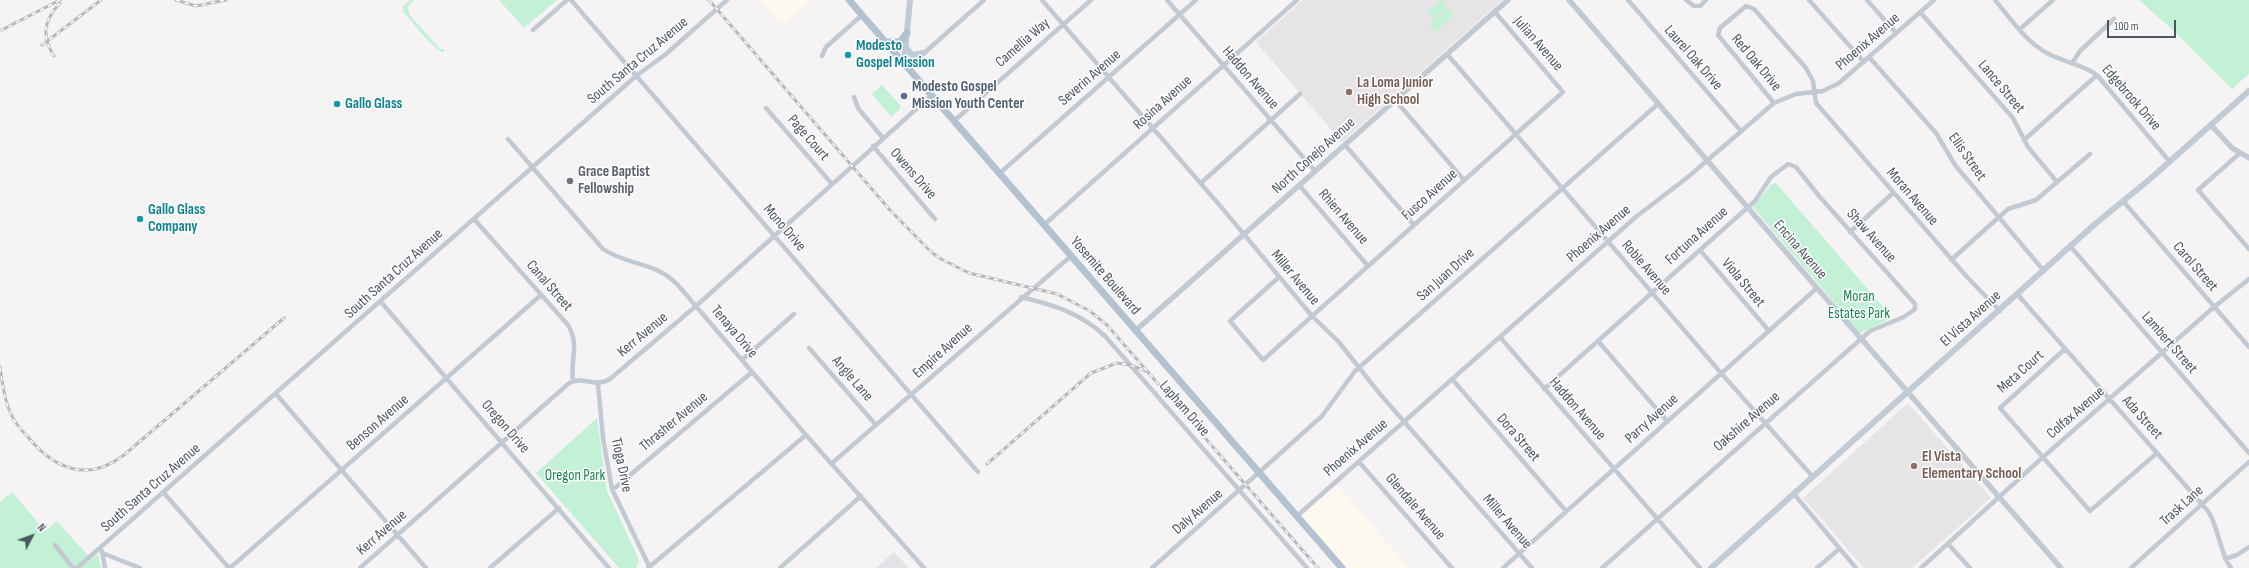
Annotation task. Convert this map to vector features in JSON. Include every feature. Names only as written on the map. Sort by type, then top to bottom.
[{"type":"main road","name":"Yosemite Boulevard","points":[[849,0],[1342,568]]},
{"type":"main road","points":[[904,64],[910,0]]},
{"type":"main road","points":[[886,42],[900,42],[907,33]]},
{"type":"main road","points":[[905,46],[912,56],[924,53]]},
{"type":"main road","name":"El Vista Avenue","points":[[1711,568],[2071,247],[2170,162],[2249,91]]},
{"type":"street","points":[[533,30],[567,0]]},
{"type":"street","name":"Mono Drive","points":[[571,0],[978,472]]},
{"type":"street","name":"South Santa Cruz Avenue","points":[[77,568],[102,550],[164,493],[532,167],[636,76],[666,54],[727,0]]},
{"type":"street","points":[[904,64],[914,61],[924,53],[984,0]]},
{"type":"street","name":"Miller Avenue","points":[[1042,0],[1201,182],[1312,316],[1338,340],[1404,422],[1532,568]]},
{"type":"street","name":"Camellia Way","points":[[954,121],[1091,0]]},
{"type":"street","name":"Haddon Avenue","points":[[1167,0],[1315,171]]},
{"type":"street","name":"Severin Avenue","points":[[1000,174],[1196,0]]},
{"type":"street","name":"Rosina Avenue","points":[[1045,224],[1297,0]]},
{"type":"street","name":"North Conejo Avenue","points":[[1135,330],[1508,0]]},
{"type":"street","name":"Encina Avenue","points":[[1569,0],[2061,568]]},
{"type":"street","name":"Laurel Oak Drive","points":[[1628,0],[1740,131]]},
{"type":"street","points":[[1686,0],[1694,6],[1700,6],[1706,0]]},
{"type":"street","points":[[1809,0],[1864,62]]},
{"type":"street","points":[[1867,0],[1896,33]]},
{"type":"street","name":"Phoenix Avenue","points":[[1297,516],[1608,242],[1774,103],[1796,94],[1815,93],[1839,83],[1934,0]]},
{"type":"street","name":"Edgebrook Drive","points":[[1995,0],[2032,42],[2046,53],[2073,62],[2097,75],[2170,162]]},
{"type":"street","points":[[2020,28],[2052,0]]},
{"type":"street","name":"Moran Avenue","points":[[1749,6],[1754,9],[1806,68],[1813,81],[1816,103],[1951,260],[2000,311]]},
{"type":"street","name":"Red Oak Drive","points":[[1749,6],[1744,7],[1720,28],[1718,35],[1774,103]]},
{"type":"street","name":"Julian Avenue","points":[[1495,12],[1564,92]]},
{"type":"street","name":"Lance Street","points":[[1920,12],[2013,118],[2024,140],[2057,182]]},
{"type":"street","points":[[822,56],[826,47],[862,16]]},
{"type":"street","points":[[2073,62],[2080,51],[2114,20]]},
{"type":"street","name":"Roble Avenue","points":[[1447,54],[1721,374],[1812,477]]},
{"type":"street","name":"Ellis Street","points":[[1869,57],[1936,133],[1955,165],[2044,271]]},
{"type":"street","points":[[2024,140],[2097,75]]},
{"type":"street","name":"Fusco Avenue","points":[[1279,277],[1230,321],[1263,360],[1564,92]]},
{"type":"street","points":[[1201,182],[1300,94]]},
{"type":"street","name":"Kerr Avenue","points":[[598,384],[610,379],[696,306],[882,137],[932,95]]},
{"type":"street","points":[[854,97],[858,108],[882,137]]},
{"type":"street","points":[[1395,100],[1464,180]]},
{"type":"street","name":"San Juan Drive","points":[[1258,472],[1322,416],[1359,368],[1658,104]]},
{"type":"street","name":"Page Court","points":[[766,108],[832,184]]},
{"type":"street","points":[[2211,125],[2240,153],[2249,158]]},
{"type":"street","name":"Tenaya Drive","points":[[508,139],[603,249],[622,259],[648,265],[664,272],[677,284],[831,464],[924,568]]},
{"type":"street","points":[[1345,144],[1414,225]]},
{"type":"street","name":"Owens Drive","points":[[872,146],[935,219]]},
{"type":"street","points":[[2240,153],[2198,190],[2249,249]]},
{"type":"street","points":[[1951,260],[1998,217],[2014,206],[2032,202],[2090,154]]},
{"type":"street","name":"Fortuna Avenue","points":[[1544,389],[1748,208],[1760,195],[1772,177],[1785,165],[1791,164],[1796,167],[1808,182]]},
{"type":"street","name":"Shaw Avenue","points":[[1808,182],[1850,232],[1914,302],[1915,307]]},
{"type":"street","name":"Rhien Avenue","points":[[1299,185],[1368,266]]},
{"type":"street","points":[[1850,232],[1893,193]]},
{"type":"street","name":"Carol Street","points":[[2123,201],[2249,348]]},
{"type":"street","name":"Canal Street","points":[[474,219],[568,325],[574,338],[573,381]]},
{"type":"street","name":"Lambert Street","points":[[2071,247],[2249,453]]},
{"type":"street","name":"Viola Street","points":[[1700,250],[1768,331]]},
{"type":"street","name":"Empire Avenue","points":[[831,464],[1021,297],[1071,256]]},
{"type":"street","name":"Colfax Avenue","points":[[1921,568],[2000,498],[2042,458],[2214,307],[2249,279]]},
{"type":"street","name":"Parry Avenue","points":[[1503,568],[1817,288]]},
{"type":"street","name":"Benson Avenue","points":[[230,568],[541,295]]},
{"type":"street","name":"Ada Street","points":[[2018,295],[2202,505],[2215,525],[2225,559],[2231,568]]},
{"type":"street","name":"Lapham Drive","points":[[1021,297],[1065,309],[1095,328],[1130,365],[1307,568]]},
{"type":"street","name":"Oregon Drive","points":[[381,302],[610,568]]},
{"type":"street","name":"Oakshire Avenue","points":[[1602,568],[1765,422],[1862,339],[1881,325],[1910,314],[1915,307]]},
{"type":"street","points":[[742,360],[794,314]]},
{"type":"street","name":"Haddon Avenue","points":[[1500,337],[1700,568]]},
{"type":"street","points":[[1598,341],[1667,421]]},
{"type":"street","name":"Angle Lane","points":[[809,348],[876,425]]},
{"type":"street","name":"Meta Court","points":[[2065,349],[2000,408],[2042,458],[2090,511],[2157,453]]},
{"type":"street","name":"Thrasher Avenue","points":[[612,489],[752,372]]},
{"type":"street","name":"Dora Street","points":[[1452,379],[1566,511]]},
{"type":"street","points":[[573,381],[580,380],[598,384]]},
{"type":"street","name":"Kerr Avenue","points":[[360,568],[573,381]]},
{"type":"street","name":"Tioga Drive","points":[[598,384],[603,438],[612,489],[649,568]]},
{"type":"street","points":[[276,394],[426,568]]},
{"type":"street","points":[[649,568],[806,435]]},
{"type":"street","name":"Glendale Avenue","points":[[1359,462],[1452,568]]},
{"type":"street","name":"Trask Lane","points":[[2131,568],[2249,462]]},
{"type":"street","name":"Daly Avenue","points":[[1152,568],[1240,491],[1258,472]]},
{"type":"street","points":[[164,493],[230,568]]},
{"type":"street","points":[[1794,494],[1856,568]]},
{"type":"street","points":[[780,568],[860,496]]},
{"type":"street","points":[[490,568],[559,508]]},
{"type":"street","points":[[1948,544],[1970,568]]},
{"type":"street","points":[[55,545],[73,568]]},
{"type":"street","points":[[2225,559],[2237,555],[2249,547]]},
{"type":"street","points":[[1817,568],[1839,548]]},
{"type":"street","points":[[102,550],[105,568]]},
{"type":"street","points":[[102,550],[140,568]]},
{"type":"shaded area","points":[[760,0],[811,0],[786,22],[779,22]]},
{"type":"shaded area","name":"La Loma Junior High School","points":[[1303,0],[1502,0],[1342,142],[1256,42]]},
{"type":"shaded area","points":[[1908,403],[1991,498],[1912,568],[1864,568],[1803,498]]},
{"type":"shaded area","points":[[1337,485],[1409,568],[1346,568],[1301,516]]},
{"type":"shaded area","points":[[894,552],[909,568],[876,568]]},
{"type":"green space","points":[[410,0],[414,0],[408,7],[409,14],[440,49],[444,49],[444,52],[440,51],[429,42],[403,12],[403,6]]},
{"type":"green space","points":[[499,0],[557,0],[524,28]]},
{"type":"green space","points":[[1441,0],[1447,7],[1435,18],[1428,11]]},
{"type":"green space","points":[[2139,0],[2249,0],[2249,74],[2232,89],[2174,31]]},
{"type":"green space","points":[[1448,8],[1454,15],[1442,26],[1437,22],[1441,27],[1435,32],[1429,25]]},
{"type":"green space","points":[[882,85],[900,105],[900,109],[891,117],[872,94]]},
{"type":"green space","name":"Moran Estates Park","points":[[1776,183],[1883,307],[1881,309],[1889,319],[1860,333],[1753,207],[1772,184]]},
{"type":"green space","name":"Oregon Park","points":[[597,418],[607,491],[639,560],[636,568],[619,568],[536,473]]},
{"type":"green space","points":[[12,492],[45,531],[57,521],[91,559],[98,554],[101,568],[0,568],[0,502]]},
{"type":"railway","points":[[0,31],[60,0]]},
{"type":"railway","points":[[42,45],[101,0]]},
{"type":"railway","points":[[176,0],[196,6],[226,0]]},
{"type":"railway","points":[[709,0],[889,209],[931,252],[941,259],[969,273],[1057,294],[1090,311],[1107,325],[1318,568]]},
{"type":"railway","points":[[54,56],[47,42],[46,28],[50,16],[60,3]]},
{"type":"railway","points":[[0,367],[2,385],[12,416],[20,429],[38,448],[60,464],[85,470],[97,468],[111,464],[124,455],[284,318]]},
{"type":"railway","points":[[987,464],[1091,373],[1117,363],[1130,365],[1146,371]]},
{"type":"place","name":"Modesto Gospel Mission","points":[[848,55]]},
{"type":"place","name":"La Loma Junior High School","points":[[1349,92]]},
{"type":"place","name":"Modesto Gospel Mission Youth Center","points":[[904,96]]},
{"type":"place","name":"Gallo Glass","points":[[337,104]]},
{"type":"place","name":"Grace Baptist Fellowship","points":[[570,181]]},
{"type":"place","name":"Gallo Glass Company","points":[[140,219]]},
{"type":"place","name":"El Vista Elementary School","points":[[1914,466]]}]
